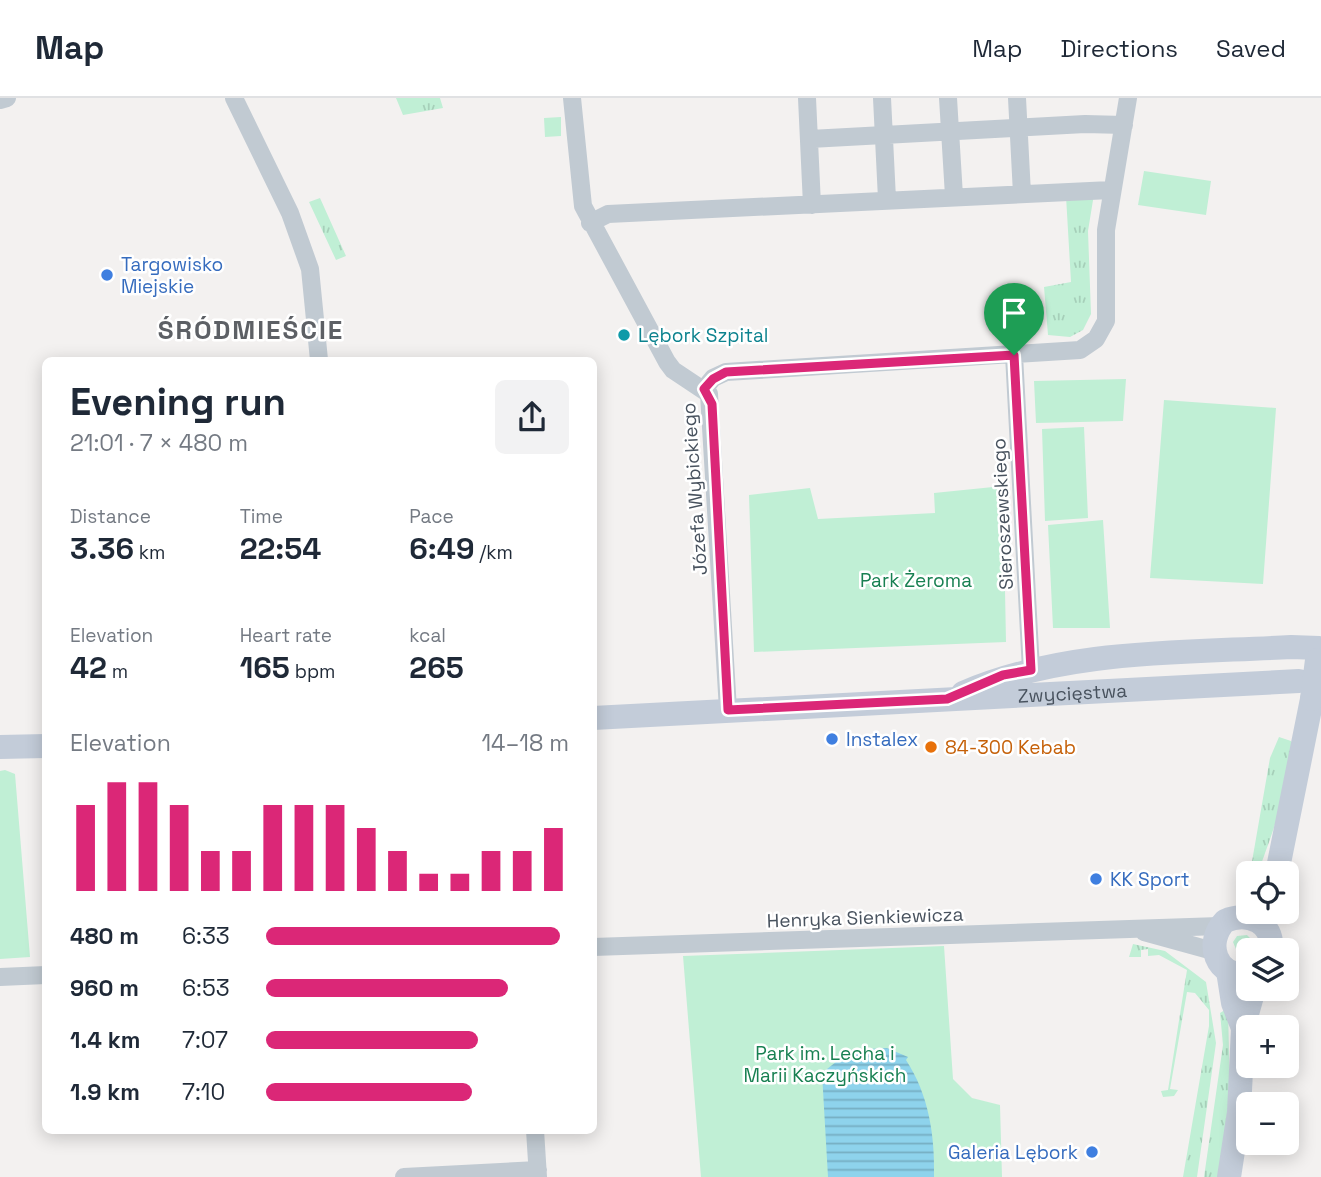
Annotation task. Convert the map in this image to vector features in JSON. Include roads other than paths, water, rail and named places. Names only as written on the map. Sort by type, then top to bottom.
[{"type":"main road","points":[[947,699],[1003,675],[1126,656],[1319,649],[1305,690],[1275,861]]},
{"type":"main road","name":"Zwycięstwa","points":[[597,718],[947,699],[1305,690]]},
{"type":"main road","points":[[0,747],[42,746]]},
{"type":"main road","points":[[1236,917],[1220,926],[1215,936],[1230,965],[1233,1003],[1238,1015]]},
{"type":"main road","points":[[1229,1177],[1239,1112],[1241,1078]]},
{"type":"street","points":[[0,100],[7,98]]},
{"type":"street","points":[[234,98],[290,212],[310,269],[319,357]]},
{"type":"street","name":"Józefa Wybickiego","points":[[572,98],[579,186],[590,223],[667,362],[673,370],[704,389],[712,404],[728,710]]},
{"type":"street","points":[[807,98],[812,205]]},
{"type":"street","points":[[882,98],[887,200]]},
{"type":"street","points":[[948,98],[954,196]]},
{"type":"street","points":[[1017,98],[1021,194]]},
{"type":"street","points":[[704,389],[713,379],[726,372],[1014,355],[1080,350],[1090,345],[1101,333],[1106,321],[1105,240],[1128,98]]},
{"type":"street","points":[[810,138],[1115,122],[1124,125]]},
{"type":"street","points":[[590,223],[608,214],[1111,190]]},
{"type":"street","name":"Sieroszewskiego","points":[[1014,355],[1031,670]]},
{"type":"street","name":"Henryka Sienkiewicza","points":[[597,947],[1138,930],[1156,926],[1220,926]]},
{"type":"street","name":"Henryka Sienkiewicza","points":[[1138,930],[1230,965]]},
{"type":"street","points":[[0,977],[42,975]]},
{"type":"street","points":[[404,1177],[538,1173],[535,1134]]},
{"type":"water","points":[[887,1048],[908,1057],[906,1060],[920,1087],[932,1131],[934,1177],[828,1177],[822,1073],[851,1050]]},
{"type":"place","name":"Targowisko Miejskie","points":[[107,275]]},
{"type":"place","name":"Lębork Szpital","points":[[624,335]]},
{"type":"place","name":"Instalex","points":[[832,739]]},
{"type":"place","name":"84-300 Kebab","points":[[931,747]]},
{"type":"place","name":"KK Sport","points":[[1096,879]]},
{"type":"place","name":"Galeria Lębork","points":[[1092,1152]]},
{"type":"district","name":"ŚRÓDMIEŚCIE","points":[[251,330]]},
{"type":"park label","name":"Park Żeroma","points":[[916,580]]},
{"type":"park label","name":"Park im. Lecha i Marii Kaczyńskich","points":[[825,1064]]}]
